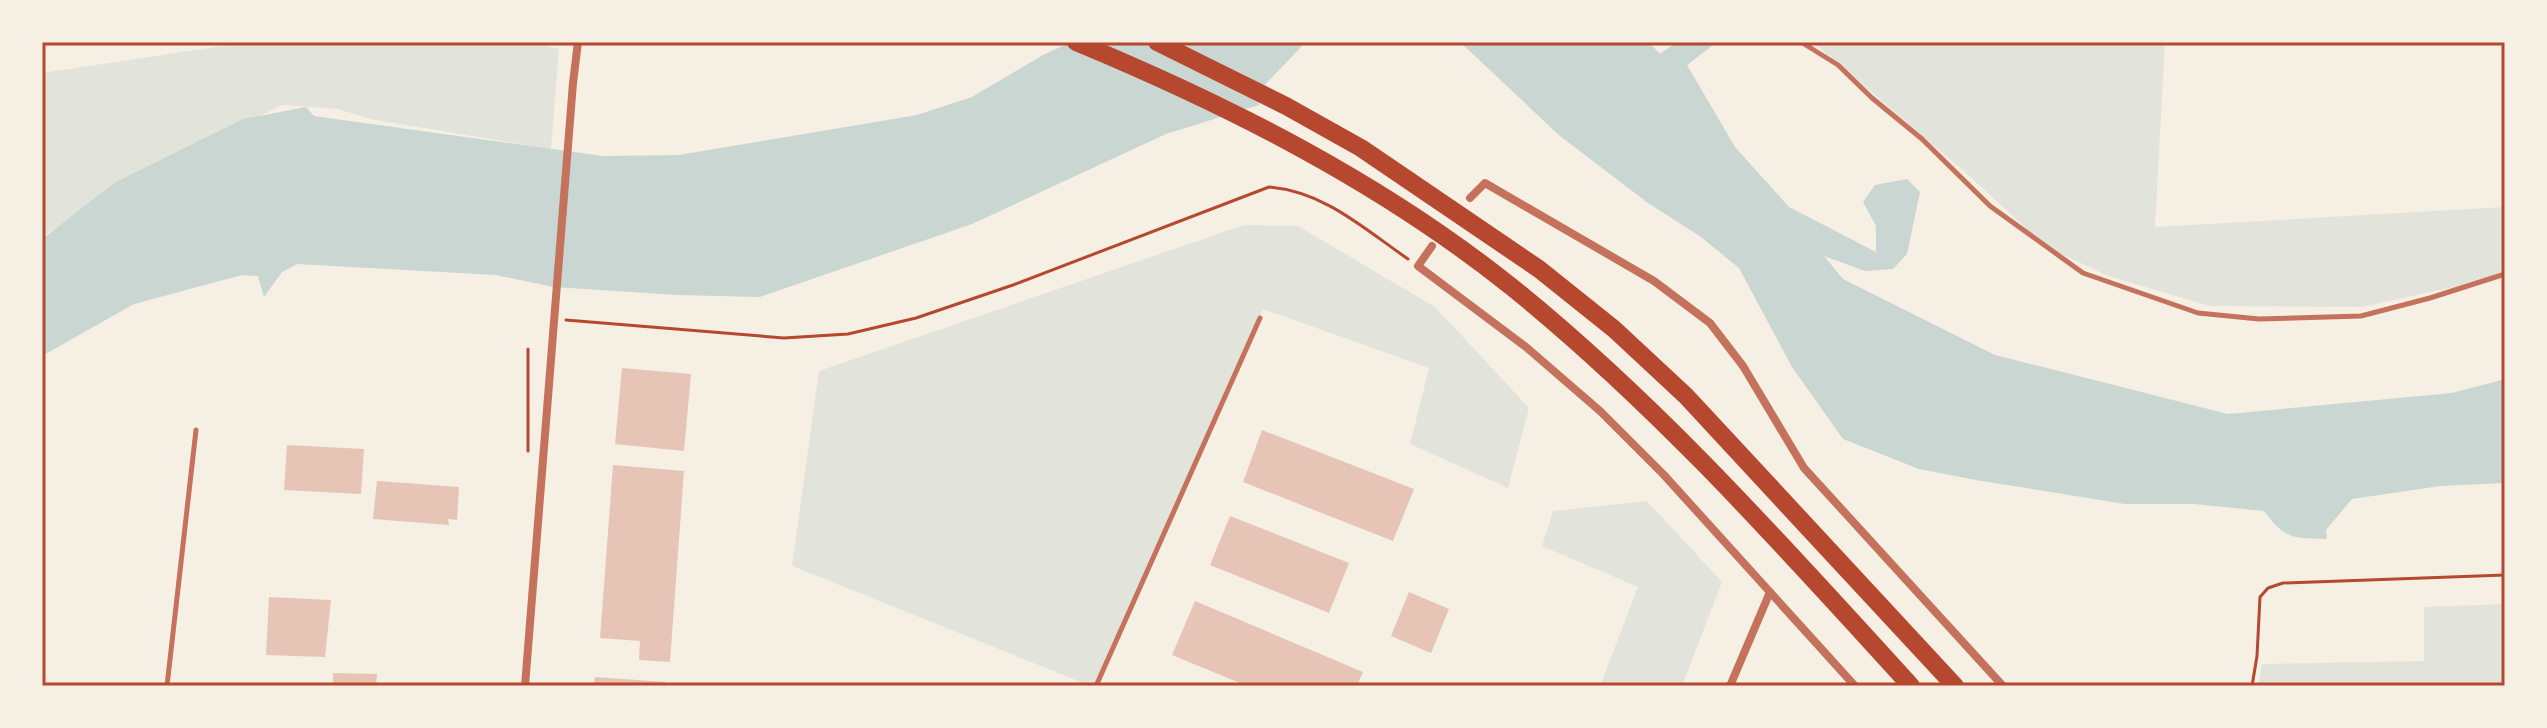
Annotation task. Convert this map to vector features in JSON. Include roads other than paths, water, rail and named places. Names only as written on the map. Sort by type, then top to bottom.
[{"type":"highway","points":[[1076,42],[1166,80],[1320,159],[1417,218],[1513,288],[1661,418],[1911,686]]},
{"type":"highway","points":[[1157,42],[1286,106],[1361,148],[1539,269],[1614,329],[1686,396],[1955,686]]},
{"type":"street","points":[[525,686],[578,42]]},
{"type":"street","points":[[1470,198],[1485,183],[1654,281],[1710,323],[1743,366],[1804,468],[2003,686]]},
{"type":"street","points":[[1432,246],[1418,266],[1526,347],[1600,411],[1664,475],[1855,686]]},
{"type":"street","points":[[1730,686],[1770,592]]},
{"type":"lane","points":[[1801,42],[1838,65],[1922,139],[1990,206],[2083,273],[2198,313],[2259,319],[2361,316],[2505,274]]},
{"type":"lane","points":[[1096,686],[1260,318]]},
{"type":"lane","points":[[167,686],[196,430]]}]
